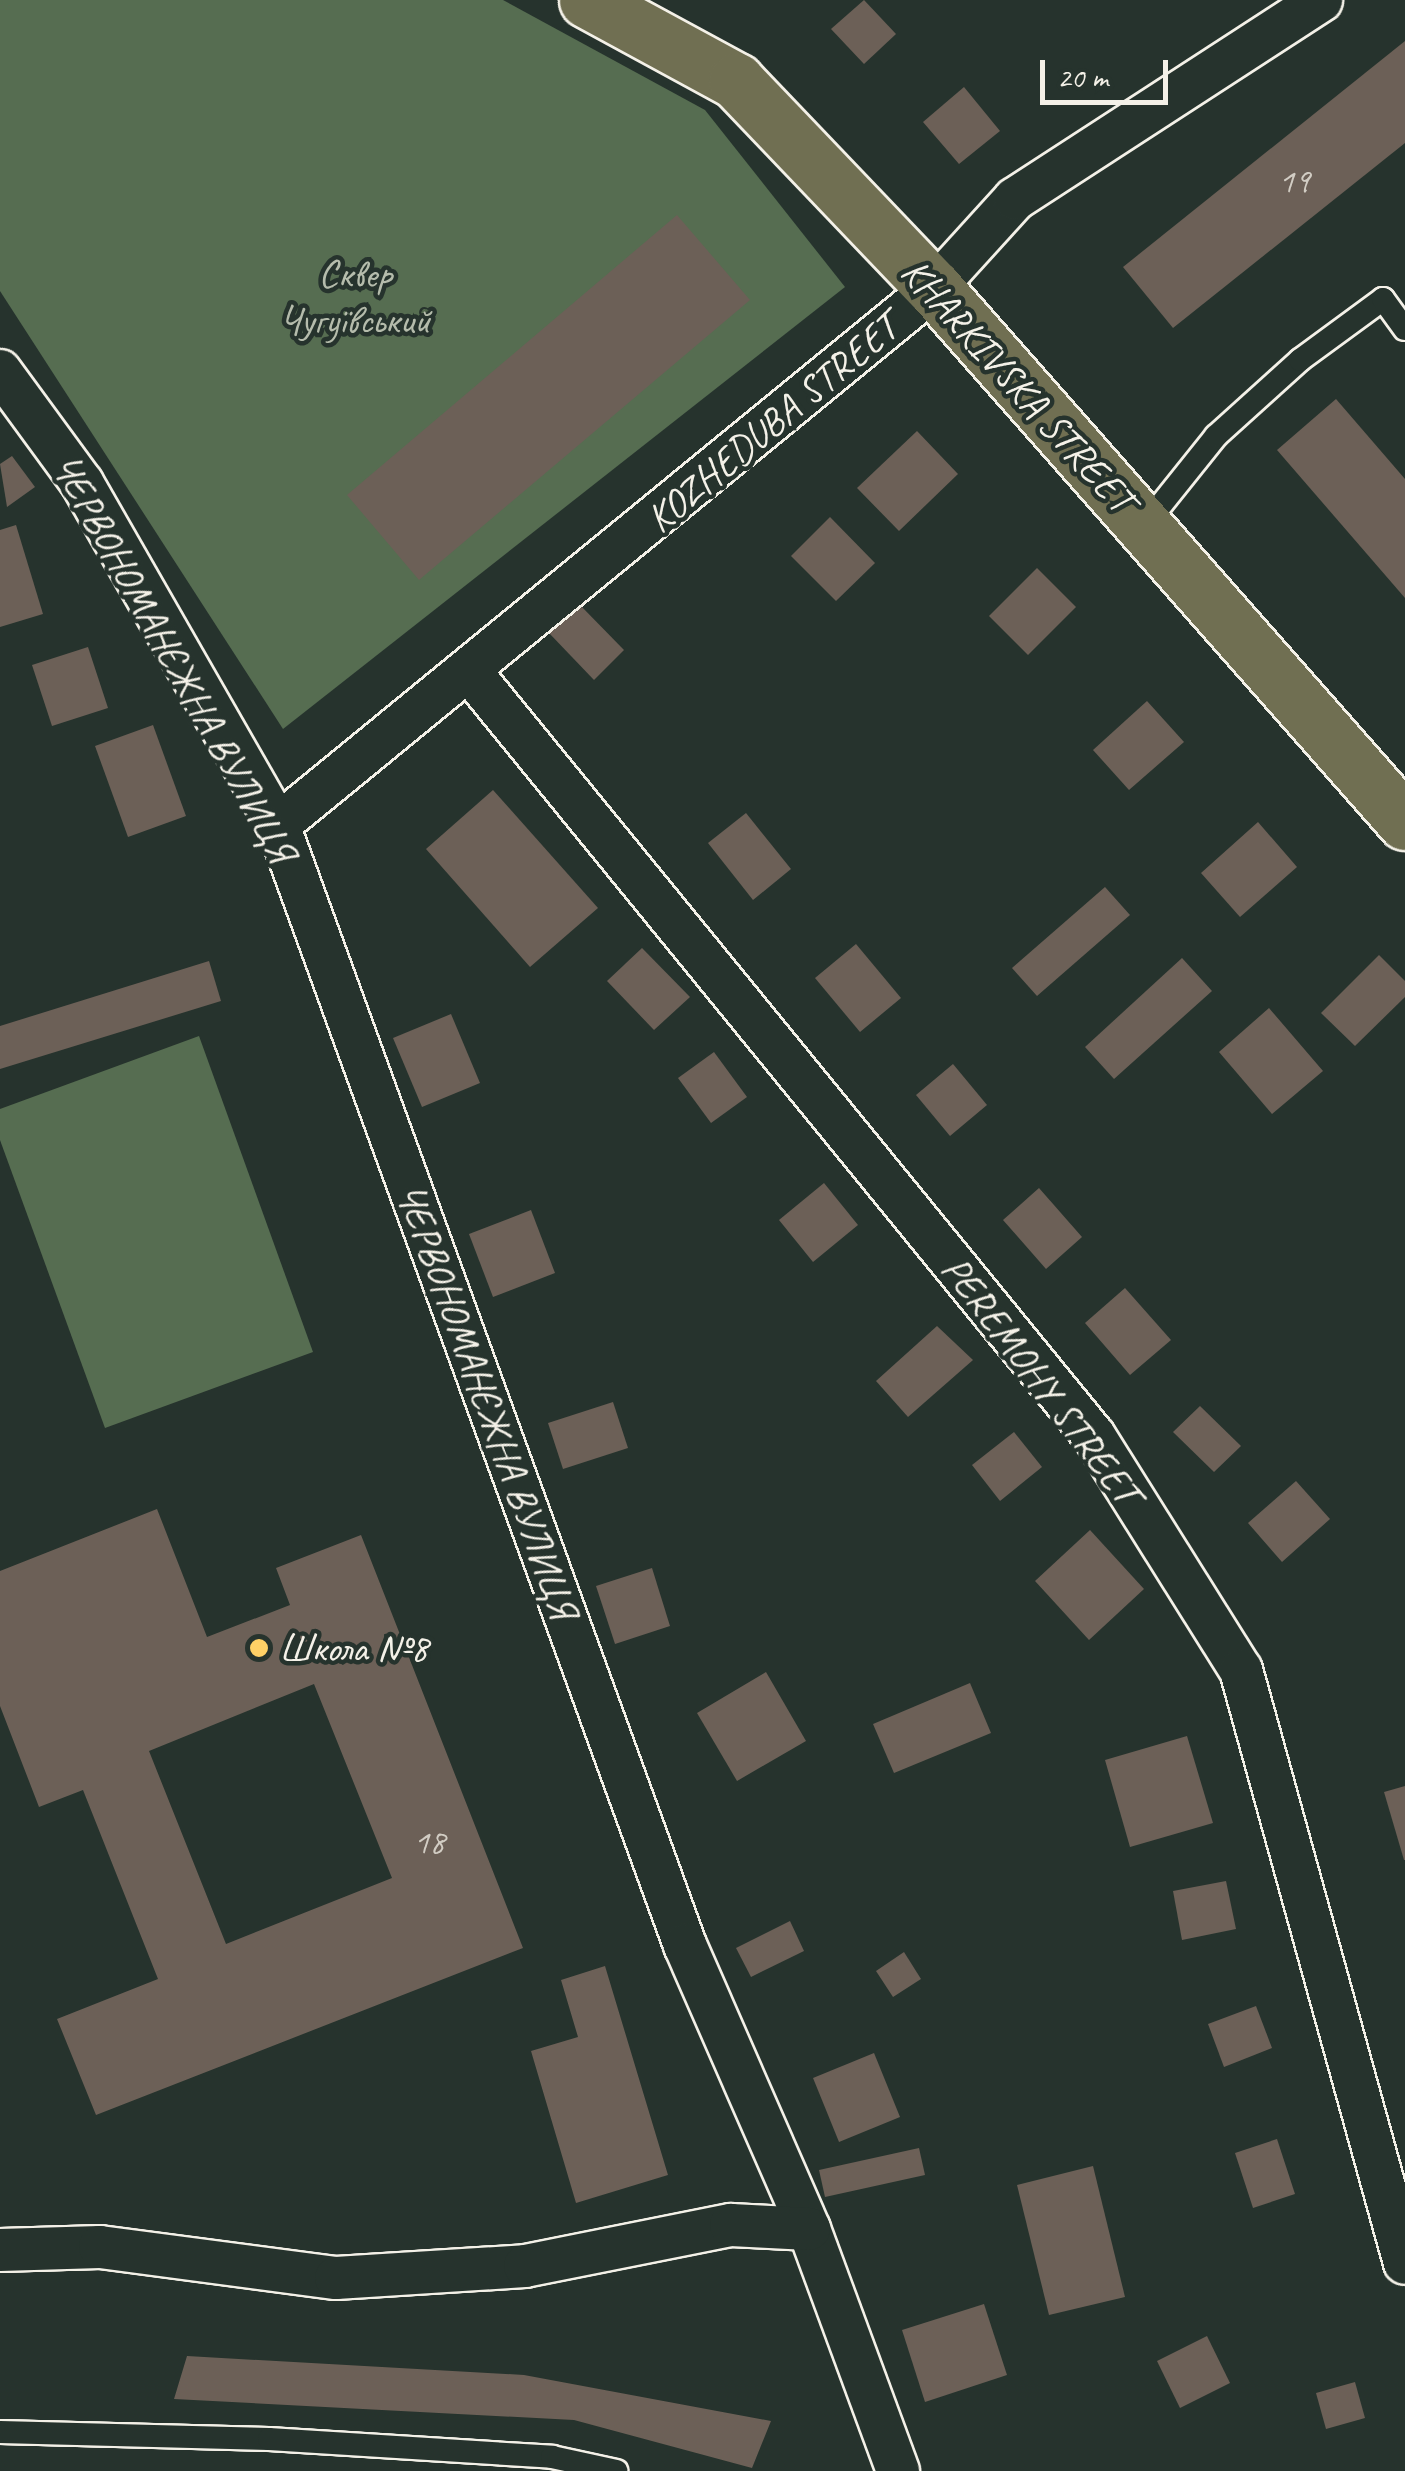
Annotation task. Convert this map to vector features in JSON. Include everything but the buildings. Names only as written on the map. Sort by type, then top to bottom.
[{"type":"main road","name":"KHARKIVSKA STREET","points":[[587,0],[736,81],[934,288],[1405,822]]},
{"type":"street","name":"KOZHEDUBA STREET","points":[[278,825],[471,673],[934,288],[1015,198],[1308,4]]},
{"type":"street","name":"ЧЕРВОНОМАНЄЖНА ВУЛИЦЯ","points":[[0,371],[82,483],[278,825],[685,1945],[810,2229],[898,2471]]},
{"type":"street","name":"PEREMOHY STREET","points":[[471,673],[1094,1436],[1241,1670],[1405,2264]]},
{"type":"street","points":[[0,2250],[100,2247],[336,2278],[525,2266],[732,2225],[810,2229]]},
{"type":"lane","points":[[1144,526],[1216,436],[1300,360],[1383,299],[1405,329]]},
{"type":"lane","points":[[0,2432],[345,2444],[552,2457],[617,2471]]},
{"type":"green space","name":"Сквер Чугуївський","points":[[0,0],[503,0],[705,110],[845,287],[283,729],[0,291]]},
{"type":"green space","points":[[199,1036],[313,1352],[105,1428],[0,1140],[0,1109]]},
{"type":"place","name":"Школа №8","points":[[259,1648]]}]
